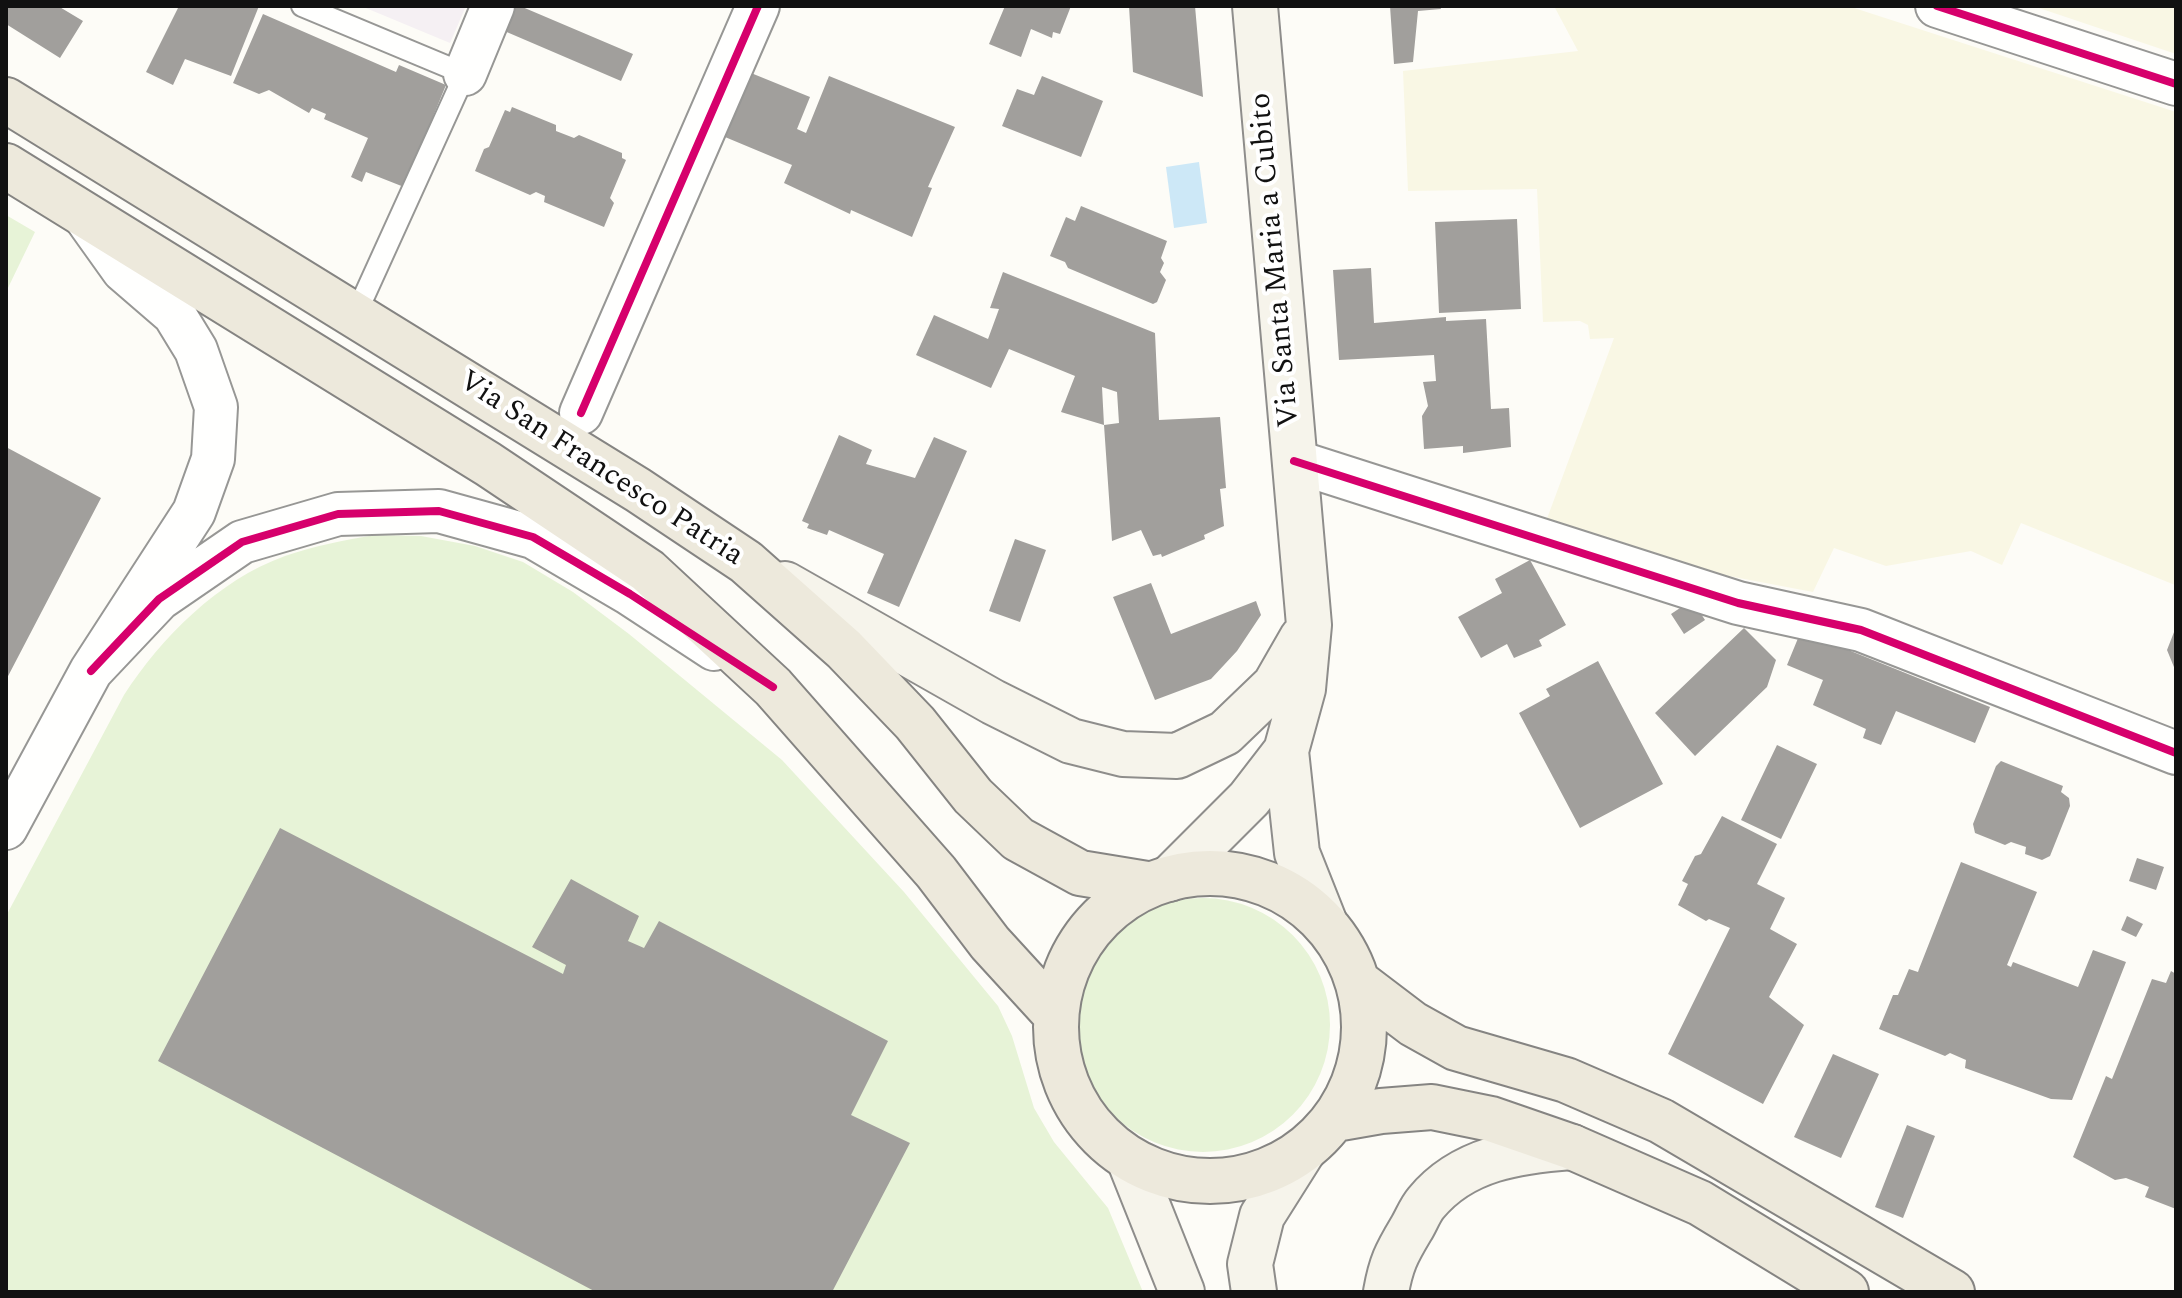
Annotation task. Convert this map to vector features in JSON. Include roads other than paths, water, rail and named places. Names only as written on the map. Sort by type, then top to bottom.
[{"type":"main road","name":"Via Santa Maria a Cubito","points":[[1255,6],[1309,625],[1303,689],[1286,751],[1297,853],[1324,921]]},
{"type":"main road","name":"Via San Francesco Patria","points":[[6,100],[638,490],[746,562],[844,649],[915,723],[973,796],[1018,839],[1080,873],[1158,881]]},
{"type":"main road","name":"Via San Francesco Patria","points":[[6,166],[488,464],[648,571],[773,687],[936,872],[990,943],[1055,1014]]},
{"type":"main road","points":[[746,562],[993,702],[1071,741],[1123,754],[1177,756],[1225,733],[1275,685],[1309,625]]},
{"type":"main road","name":"Via Santa Maria a Cubito","points":[[1158,881],[1249,799],[1286,751]]},
{"type":"main road","points":[[1254,1292],[1250,1264],[1262,1216],[1303,1151],[1335,1119],[1357,1077],[1366,1030],[1359,983],[1345,950],[1324,921],[1286,891],[1242,875],[1194,872],[1158,881],[1112,906],[1083,936],[1064,973],[1055,1014],[1057,1056],[1071,1097],[1096,1131],[1129,1159],[1171,1177],[1217,1181],[1262,1173],[1303,1151]]},
{"type":"main road","points":[[1359,983],[1413,1024],[1456,1048],[1566,1080],[1661,1121],[1952,1292]]},
{"type":"main road","points":[[1335,1119],[1432,1107],[1491,1119],[1572,1147],[1700,1203],[1846,1292]]},
{"type":"main road","points":[[1386,1292],[1391,1263],[1426,1203],[1456,1175],[1492,1159],[1528,1150],[1572,1147]]},
{"type":"main road","points":[[1129,1159],[1182,1292]]},
{"type":"street","points":[[465,74],[493,6]]},
{"type":"street","points":[[581,413],[758,6]]},
{"type":"street","points":[[1937,6],[2176,84]]},
{"type":"street","points":[[6,828],[91,671],[194,512],[213,459],[216,407],[196,350],[174,314],[123,270],[82,213]]},
{"type":"street","points":[[1294,461],[1738,603],[1861,630],[2176,753]]},
{"type":"street","points":[[91,671],[159,599],[242,542],[338,514],[439,511],[533,537],[630,594],[773,687]]},
{"type":"lane","points":[[302,6],[465,74],[355,316]]},
{"type":"water","points":[[1199,162],[1207,223],[1174,228],[1166,167]]}]
